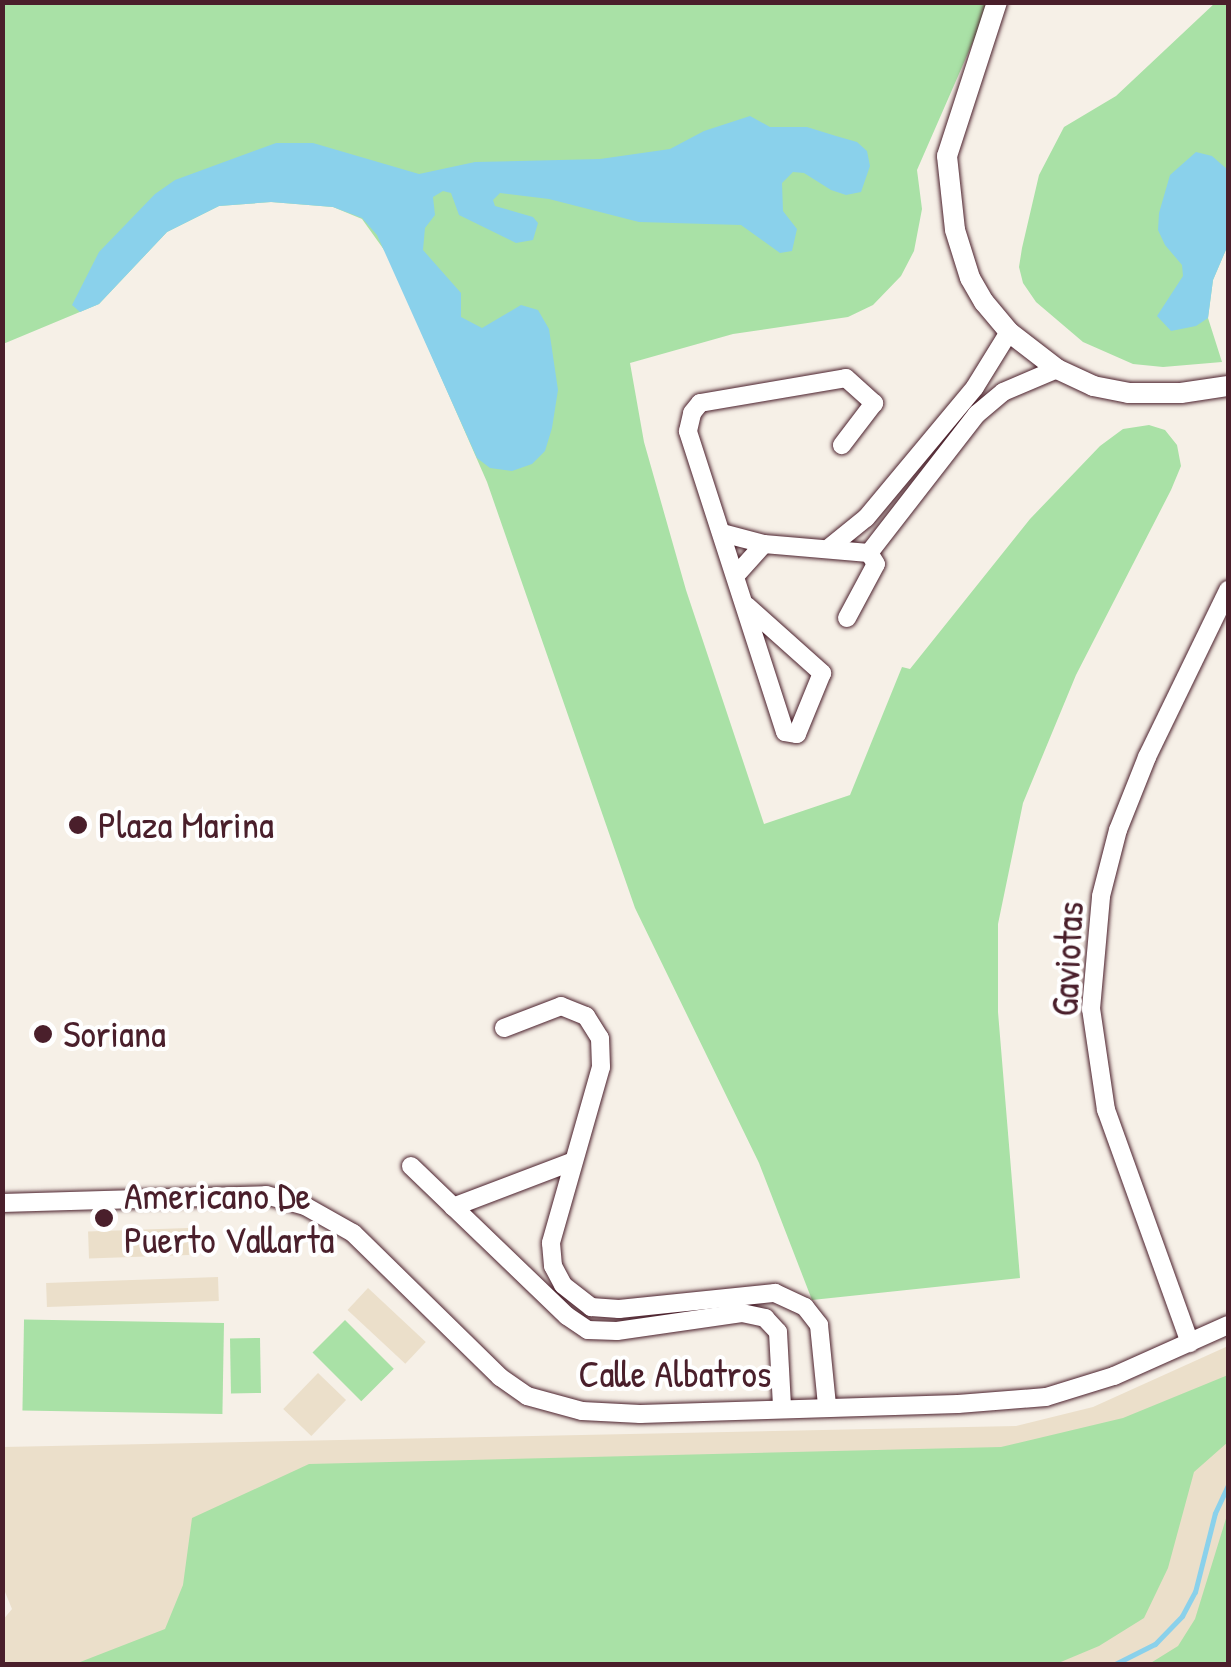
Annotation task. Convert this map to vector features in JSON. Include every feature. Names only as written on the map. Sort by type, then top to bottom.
[{"type":"street","points":[[996,2],[947,156],[954,230],[970,278],[1009,332],[1057,369],[1093,386],[1128,393],[1181,393],[1228,386]]},
{"type":"street","points":[[830,547],[866,518],[984,375],[1009,332]]},
{"type":"street","points":[[870,553],[977,414],[1003,392],[1057,369]]},
{"type":"street","points":[[984,375],[1003,392]]},
{"type":"street","points":[[747,606],[822,673],[797,734],[785,732],[688,431],[700,403],[846,378],[874,403],[842,445]]},
{"type":"street","points":[[866,518],[884,535]]},
{"type":"street","points":[[722,533],[764,544],[870,553]]},
{"type":"street","points":[[737,574],[764,544]]},
{"type":"street","points":[[847,618],[876,564],[870,553]]},
{"type":"street","name":"Gaviotas","points":[[1190,1342],[1106,1110],[1091,1009],[1101,896],[1118,830],[1146,757],[1228,590]]},
{"type":"street","points":[[504,1028],[561,1006],[586,1016],[600,1038],[601,1067],[551,1243],[553,1266],[562,1285],[591,1306],[619,1308],[775,1293],[805,1306],[818,1325],[826,1405]]},
{"type":"street","points":[[453,1206],[574,1162]]},
{"type":"street","points":[[411,1166],[588,1330],[617,1331],[742,1313],[764,1318],[778,1332],[782,1407]]},
{"type":"street","name":"Calle Albatros","points":[[2,1203],[266,1195],[304,1206],[353,1232],[476,1358],[527,1396],[582,1411],[640,1414],[826,1405],[958,1404],[1046,1397],[1114,1376],[1228,1325]]},
{"type":"street","points":[[548,1297],[562,1285]]},
{"type":"street","points":[[754,1316],[758,1295]]},
{"type":"street","points":[[617,1331],[619,1308]]},
{"type":"shaded area","points":[[188,1228],[189,1255],[89,1258],[88,1231]]},
{"type":"shaded area","points":[[218,1277],[219,1301],[47,1307],[46,1283]]},
{"type":"shaded area","points":[[368,1288],[426,1342],[405,1364],[348,1310]]},
{"type":"shaded area","points":[[1228,1346],[1228,1664],[3,1664],[2,1621],[12,1609],[3,1587],[3,1447],[1016,1426],[1093,1407]]},
{"type":"shaded area","points":[[318,1373],[346,1400],[311,1436],[283,1409]]},
{"type":"green space","points":[[2,3],[990,3],[917,170],[922,209],[914,251],[901,276],[873,305],[848,317],[733,334],[630,363],[644,442],[686,590],[764,824],[850,795],[902,667],[910,669],[1030,519],[1100,446],[1123,429],[1149,425],[1165,430],[1177,445],[1181,466],[1171,490],[1076,675],[1023,803],[998,924],[998,1012],[1020,1278],[812,1300],[759,1163],[635,908],[487,482],[387,254],[362,219],[333,207],[271,202],[219,206],[167,232],[99,304],[3,344]]},
{"type":"green space","points":[[1215,3],[1228,3],[1228,245],[1213,280],[1208,318],[1222,362],[1163,367],[1133,364],[1083,342],[1036,302],[1023,283],[1019,267],[1022,248],[1039,175],[1064,127],[1116,96]]},
{"type":"green space","points":[[24,1320],[224,1323],[222,1414],[22,1410]]},
{"type":"green space","points":[[345,1320],[394,1369],[361,1401],[312,1353]]},
{"type":"green space","points":[[260,1338],[261,1393],[231,1394],[230,1339]]},
{"type":"green space","points":[[1228,1375],[1228,1442],[1194,1472],[1168,1568],[1144,1618],[1099,1646],[1056,1664],[75,1664],[165,1629],[183,1585],[192,1518],[309,1464],[1001,1447],[1123,1418]]},
{"type":"green space","points":[[1228,1512],[1228,1664],[1149,1664],[1178,1646],[1195,1619]]},
{"type":"water","points":[[750,116],[770,127],[807,127],[857,142],[867,151],[870,166],[861,192],[846,195],[831,190],[804,173],[793,172],[782,183],[783,211],[797,229],[792,251],[780,253],[741,225],[639,222],[549,199],[500,193],[493,200],[495,206],[533,217],[538,223],[533,240],[516,243],[459,215],[451,193],[443,191],[433,197],[435,215],[425,228],[423,250],[461,293],[461,317],[482,328],[521,305],[538,310],[549,329],[558,390],[552,428],[545,451],[532,464],[512,471],[490,468],[477,458],[377,235],[362,218],[333,207],[271,202],[219,206],[167,232],[99,304],[80,312],[72,305],[99,252],[155,194],[175,180],[276,143],[313,143],[419,174],[475,162],[600,159],[670,149],[704,131]]},
{"type":"water","points":[[1196,152],[1212,156],[1228,170],[1228,245],[1213,280],[1208,318],[1196,326],[1171,331],[1157,316],[1183,276],[1182,265],[1158,230],[1159,213],[1170,175]]},
{"type":"waterway","points":[[1115,1664],[1155,1644],[1182,1616],[1195,1592],[1215,1513],[1228,1485]]},
{"type":"place","name":"Plaza Marina","points":[[78,825]]},
{"type":"place","name":"Soriana","points":[[43,1034]]},
{"type":"place","name":"Americano De Puerto Vallarta","points":[[104,1218]]}]
